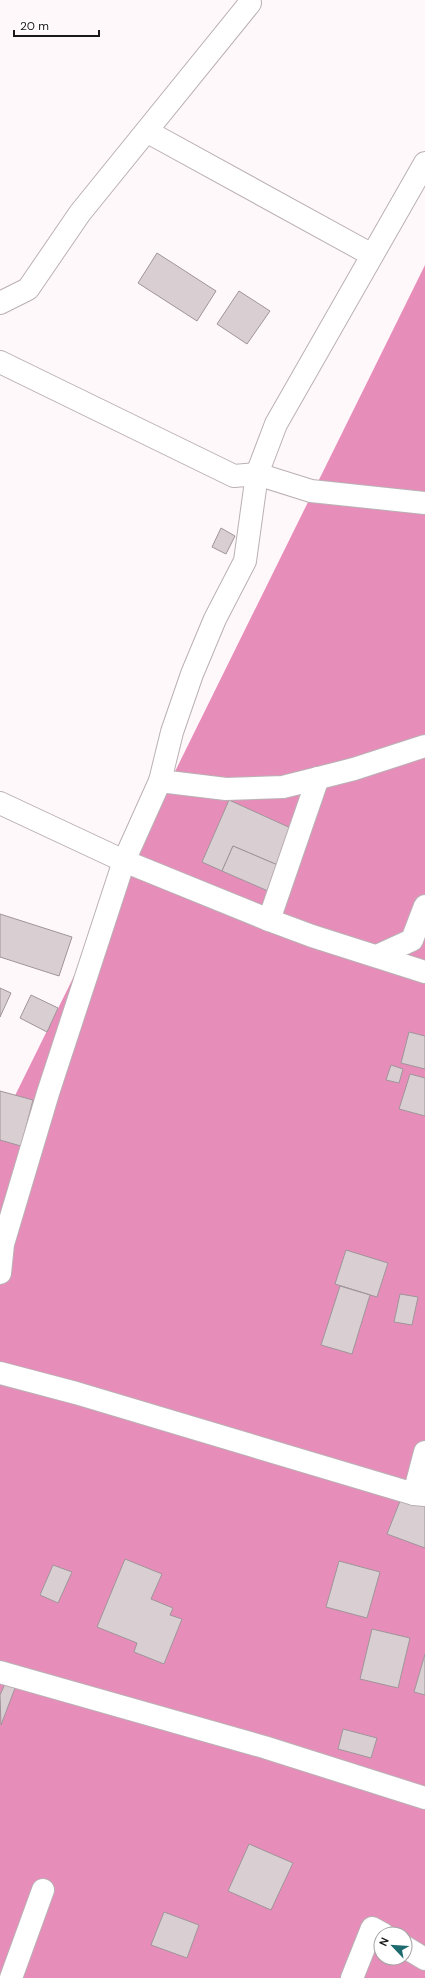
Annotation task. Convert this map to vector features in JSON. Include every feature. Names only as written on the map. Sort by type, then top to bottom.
[{"type":"street","points":[[0,303],[28,288],[80,213],[148,132],[250,3]]},
{"type":"street","points":[[148,132],[372,255]]},
{"type":"street","points":[[0,1273],[3,1244],[45,1101],[124,861],[160,781],[172,732],[192,674],[215,619],[245,561],[256,474],[276,424],[425,163]]},
{"type":"street","points":[[0,362],[234,476],[256,474],[311,491],[425,503]]},
{"type":"street","points":[[160,781],[226,789],[283,787],[354,769],[425,746]]},
{"type":"street","points":[[269,920],[318,778]]},
{"type":"street","points":[[0,803],[124,861],[269,920],[312,936],[425,972]]},
{"type":"street","points":[[378,956],[412,940],[425,906]]},
{"type":"street","points":[[0,1373],[419,1495],[425,1452]]},
{"type":"street","points":[[0,1672],[264,1748],[425,1798]]},
{"type":"street","points":[[11,1978],[43,1890]]},
{"type":"street","points":[[352,1978],[373,1929]]},
{"type":"street","points":[[413,1952],[425,1959]]},
{"type":"shaded area","points":[[425,265],[425,1978],[0,1978],[0,1126]]},
{"type":"building","points":[[157,253],[216,291],[197,321],[138,283]]},
{"type":"building","points":[[239,291],[270,311],[247,344],[217,324]]},
{"type":"building","points":[[221,528],[235,536],[226,554],[212,547]]},
{"type":"building","points":[[229,800],[295,830],[280,866],[233,846],[222,871],[202,862]]},
{"type":"building","points":[[233,846],[280,866],[268,891],[222,871]]},
{"type":"building","points":[[0,914],[72,937],[59,976],[0,957]]},
{"type":"building","points":[[0,988],[11,993],[0,1017]]},
{"type":"building","points":[[31,995],[58,1008],[47,1032],[20,1018]]},
{"type":"building","points":[[409,1032],[425,1036],[425,1069],[401,1063]]},
{"type":"building","points":[[391,1065],[403,1069],[399,1083],[386,1080]]},
{"type":"building","points":[[410,1074],[425,1078],[425,1116],[399,1109]]},
{"type":"building","points":[[0,1091],[33,1100],[21,1146],[0,1140]]},
{"type":"building","points":[[346,1250],[388,1263],[377,1297],[335,1284]]},
{"type":"building","points":[[340,1286],[370,1295],[352,1354],[321,1345]]},
{"type":"building","points":[[400,1294],[418,1297],[412,1325],[394,1322]]},
{"type":"building","points":[[402,1496],[425,1505],[425,1548],[387,1534]]},
{"type":"building","points":[[125,1559],[162,1574],[151,1599],[173,1608],[170,1615],[182,1619],[164,1664],[134,1652],[137,1643],[97,1627]]},
{"type":"building","points":[[339,1561],[380,1572],[367,1618],[326,1607]]},
{"type":"building","points":[[53,1565],[72,1572],[58,1603],[40,1595]]},
{"type":"building","points":[[372,1629],[410,1638],[398,1688],[360,1679]]},
{"type":"building","points":[[425,1654],[425,1695],[414,1692]]},
{"type":"building","points":[[5,1684],[15,1688],[1,1725],[0,1695]]},
{"type":"building","points":[[343,1729],[377,1738],[371,1758],[338,1749]]},
{"type":"building","points":[[249,1844],[293,1863],[271,1910],[228,1891]]},
{"type":"building","points":[[164,1912],[199,1925],[187,1958],[151,1945]]}]
